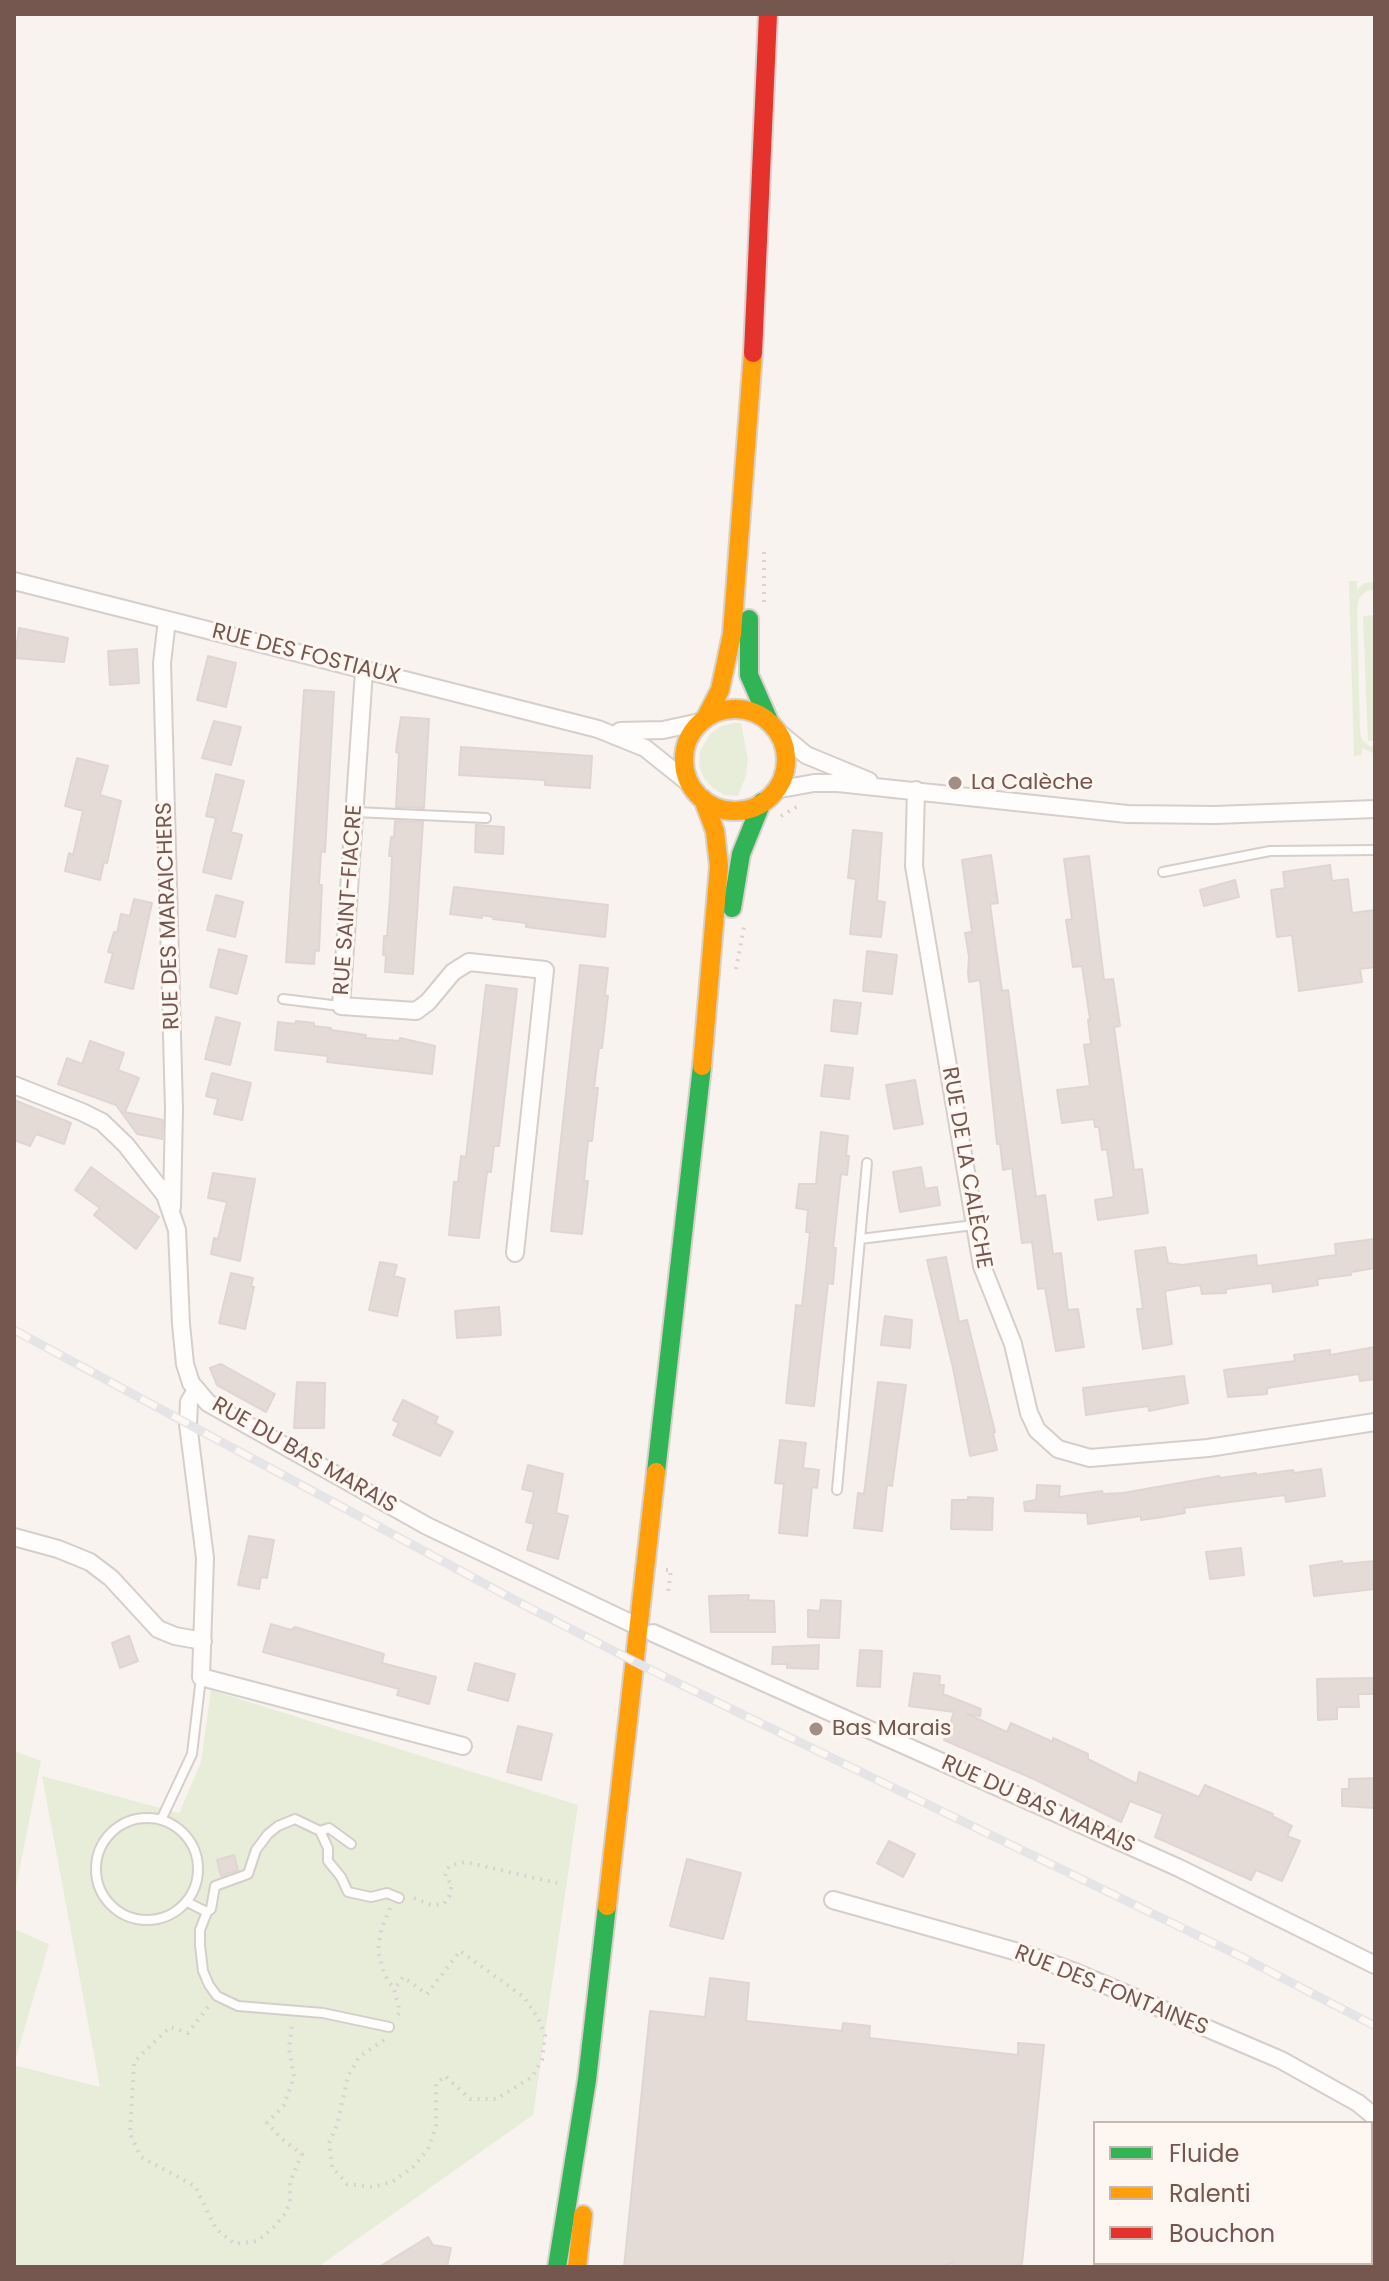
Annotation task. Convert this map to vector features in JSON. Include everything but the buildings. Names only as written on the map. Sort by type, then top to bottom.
[{"type":"main road","points":[[577,2267],[646,1630],[715,938],[719,856],[713,823],[703,799],[690,784],[684,753],[688,738],[720,690],[731,645],[750,408],[768,14]]},
{"type":"main road","points":[[557,2267],[587,2080],[646,1630],[715,1093],[733,901],[741,854],[768,796],[782,777],[785,761],[783,746],[751,683],[748,658],[750,408]]},
{"type":"main road","points":[[702,720],[718,712],[738,709],[753,712],[773,727]]},
{"type":"main road","points":[[703,799],[717,807],[732,810],[747,809],[768,796]]},
{"type":"street","name":"RUE DES FOSTIAUX","points":[[14,581],[598,729],[645,748],[690,784]]},
{"type":"street","name":"RUE DES MARAICHERS","points":[[167,620],[162,663],[174,1109],[172,1213]]},
{"type":"street","name":"RUE SAINT-FIACRE","points":[[364,671],[341,1006],[416,1011],[428,1002],[453,972],[469,962],[545,970],[515,1253]]},
{"type":"street","name":"RUE DES FOSTIAUX","points":[[598,729],[638,732],[673,729],[702,720]]},
{"type":"street","points":[[773,727],[806,755],[893,788]]},
{"type":"street","points":[[768,796],[814,783],[916,790],[1118,814],[1215,815],[1375,809]]},
{"type":"street","name":"RUE DE LA CALÈCHE","points":[[916,790],[914,866],[974,1225],[985,1277],[1013,1344],[1033,1423],[1043,1438],[1058,1449],[1090,1458],[1187,1451],[1375,1422]]},
{"type":"street","name":"RUE DU BAS MARAIS","points":[[14,1085],[82,1112],[109,1128],[159,1186],[172,1213],[177,1239],[183,1350],[188,1374],[196,1390],[213,1408],[427,1526],[646,1630],[1179,1868],[1375,1965]]},
{"type":"street","points":[[196,1390],[189,1402],[188,1424],[190,1457],[204,1531],[206,1573],[201,1677],[463,1746]]},
{"type":"street","points":[[14,1537],[90,1562],[111,1578],[158,1629],[203,1641]]},
{"type":"street","name":"RUE DES FONTAINES","points":[[833,1900],[1025,1954],[1075,1972],[1281,2060],[1358,2103],[1375,2117]]},
{"type":"lane","points":[[355,812],[486,818]]},
{"type":"lane","points":[[1163,872],[1270,851],[1375,850]]},
{"type":"lane","points":[[283,999],[341,1006]]},
{"type":"lane","points":[[837,1490],[867,1163]]},
{"type":"lane","points":[[860,1239],[974,1225]]},
{"type":"lane","points":[[161,1820],[192,1754],[201,1677]]},
{"type":"lane","points":[[144,1818],[161,1820],[176,1827],[188,1838],[196,1854],[199,1871],[196,1887],[187,1902],[175,1913],[159,1920],[142,1921],[112,1907],[101,1893],[96,1877],[96,1860],[102,1844],[113,1831],[127,1822],[144,1818]]},
{"type":"lane","points":[[389,2027],[323,2013],[238,2006],[217,1996],[209,1985],[202,1958],[200,1930],[211,1909],[215,1886],[248,1874],[256,1850],[268,1834],[295,1819],[320,1831],[328,1848],[328,1861],[348,1892],[371,1897],[387,1893],[399,1898]]},
{"type":"lane","points":[[320,1831],[329,1828],[351,1844]]},
{"type":"lane","points":[[187,1902],[207,1912]]},
{"type":"path","points":[[735,976],[746,915]]},
{"type":"path","points":[[394,1989],[403,1977],[427,1994],[460,1951],[524,1997],[545,2036],[542,2060],[532,2077],[496,2099],[470,2099],[445,2076],[436,2084],[436,2126],[428,2149],[413,2167],[392,2182],[372,2187],[347,2184],[332,2167],[329,2143],[337,2125],[348,2076],[359,2057],[385,2040],[389,2027],[400,2012],[378,1950],[381,1930],[391,1907],[399,1898],[409,1896],[431,1905],[444,1904],[452,1885],[445,1876],[449,1866],[465,1862],[557,1883]]},
{"type":"path","points":[[217,1996],[188,2033],[170,2027],[134,2062],[130,2134],[141,2157],[195,2186],[216,2229],[235,2244],[257,2241],[285,2214],[290,2202],[290,2182],[302,2154],[267,2123],[284,2105],[294,2077],[289,2048],[292,2024],[287,2009]]},
{"type":"green space","points":[[1349,581],[1357,581],[1357,590],[1364,583],[1375,582],[1375,590],[1366,591],[1359,598],[1357,609],[1360,732],[1362,740],[1369,746],[1375,746],[1375,754],[1362,748],[1362,755],[1354,756]]},
{"type":"green space","points":[[1375,615],[1375,741],[1368,741],[1363,616]]},
{"type":"green space","points":[[741,723],[748,759],[746,776],[738,796],[724,795],[713,788],[704,778],[699,765],[700,751],[710,734],[721,726]]},
{"type":"green space","points":[[211,1690],[578,1805],[533,2115],[318,2267],[14,2267],[14,2065],[100,2087],[42,1776],[179,1813],[201,1762]]},
{"type":"green space","points":[[14,1751],[41,1761],[14,1897]]},
{"type":"green space","points":[[14,1929],[49,1944],[14,2065]]},
{"type":"railway","points":[[14,1330],[524,1605],[649,1669],[1242,1957],[1375,2026]]},
{"type":"traffic: fast","points":[[749,619],[749,675],[770,723]]},
{"type":"traffic: fast","points":[[732,908],[741,854],[762,802]]},
{"type":"traffic: fast","points":[[656,1472],[702,1066]]},
{"type":"traffic: fast","points":[[557,2267],[587,2080],[607,1906]]},
{"type":"traffic: slow","points":[[705,719],[720,690],[732,634],[753,353]]},
{"type":"traffic: slow","points":[[735,709],[754,713],[771,724],[782,741],[786,760],[782,779],[771,796],[754,807],[735,811],[716,807],[699,796],[688,779],[684,760],[688,741],[699,724],[716,713],[735,709]]},
{"type":"traffic: slow","points":[[702,1066],[719,866],[715,831],[703,799]]},
{"type":"traffic: slow","points":[[607,1906],[656,1472]]},
{"type":"traffic: slow","points":[[577,2267],[583,2215]]},
{"type":"traffic: jam","points":[[753,353],[768,14]]},
{"type":"place","name":"La Calèche","points":[[955,783]]},
{"type":"place","name":"Bas Marais","points":[[816,1729]]}]
